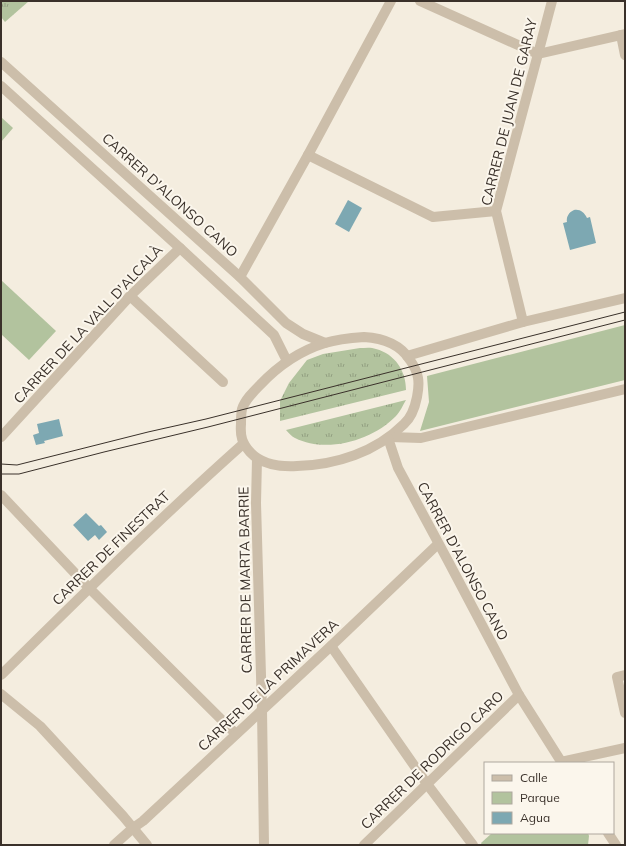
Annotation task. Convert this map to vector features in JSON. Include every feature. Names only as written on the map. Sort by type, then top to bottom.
[{"type":"street","points":[[240,277],[391,1]]},
{"type":"street","points":[[420,1],[538,54],[623,34],[625,55]]},
{"type":"street","name":"CARRER DE JUAN DE GARAY","points":[[523,322],[496,211],[552,1]]},
{"type":"street","name":"CARRER D'ALONSO CANO","points":[[1,62],[240,277],[286,323],[303,334],[325,343]]},
{"type":"street","points":[[1,86],[274,335],[287,361]]},
{"type":"street","points":[[308,155],[433,217],[496,211]]},
{"type":"street","name":"CARRER DE LA VALL D'ALCALÀ","points":[[1,437],[130,296],[180,248]]},
{"type":"street","points":[[130,296],[223,382]]},
{"type":"street","points":[[408,356],[523,322],[625,298]]},
{"type":"street","points":[[374,337],[398,347],[408,356],[418,373],[418,392],[415,408],[406,423],[389,437],[352,456],[311,466],[274,465],[257,459],[243,444],[241,429],[242,409],[248,398],[271,374],[287,361],[305,351],[325,343],[347,338],[374,337]]},
{"type":"street","points":[[389,437],[421,438],[625,389]]},
{"type":"street","name":"CARRER D'ALONSO CANO","points":[[389,437],[398,468],[438,544],[519,695],[561,762]]},
{"type":"street","name":"CARRER DE FINESTRAT","points":[[1,675],[89,588],[243,444]]},
{"type":"street","name":"CARRER DE MARTA BARRIE","points":[[257,459],[256,503],[264,845]]},
{"type":"street","points":[[1,495],[89,588],[236,734]]},
{"type":"street","name":"CARRER DE LA PRIMAVERA","points":[[114,845],[143,821],[438,544]]},
{"type":"street","points":[[331,646],[427,784],[473,845]]},
{"type":"street","points":[[625,676],[617,677],[625,713]]},
{"type":"street","points":[[1,694],[40,726],[123,816],[147,845]]},
{"type":"street","name":"CARRER DE RODRIGO CARO","points":[[364,845],[519,695]]},
{"type":"street","points":[[566,762],[625,748]]},
{"type":"street","points":[[609,834],[616,845]]},
{"type":"green space","points":[[1,1],[29,1],[5,22],[1,17]]},
{"type":"green space","points":[[1,117],[13,128],[1,142]]},
{"type":"green space","points":[[1,280],[56,331],[29,360],[1,334]]},
{"type":"green space","points":[[625,325],[625,380],[420,431],[429,402],[427,376]]},
{"type":"green space","points":[[360,348],[370,348],[383,351],[394,359],[402,370],[406,390],[280,421],[280,401],[289,383],[307,360],[323,354]]},
{"type":"green space","points":[[406,400],[397,414],[386,424],[375,432],[349,442],[321,445],[308,443],[290,435],[286,430]]},
{"type":"green space","points":[[491,834],[588,834],[589,836],[588,845],[482,845],[481,843]]},
{"type":"water","points":[[348,200],[362,208],[349,232],[335,224]]},
{"type":"water","points":[[574,210],[582,211],[587,218],[590,217],[596,243],[570,250],[563,223],[567,222],[568,215]]},
{"type":"water","points":[[59,419],[63,436],[44,441],[45,443],[36,445],[33,435],[39,433],[37,424]]},
{"type":"water","points":[[86,513],[107,532],[99,540],[95,535],[88,541],[73,525]]},
{"type":"tram line","points":[[1,464],[17,465],[206,419],[625,312]]},
{"type":"tram line","points":[[1,474],[19,474],[625,320]]}]
